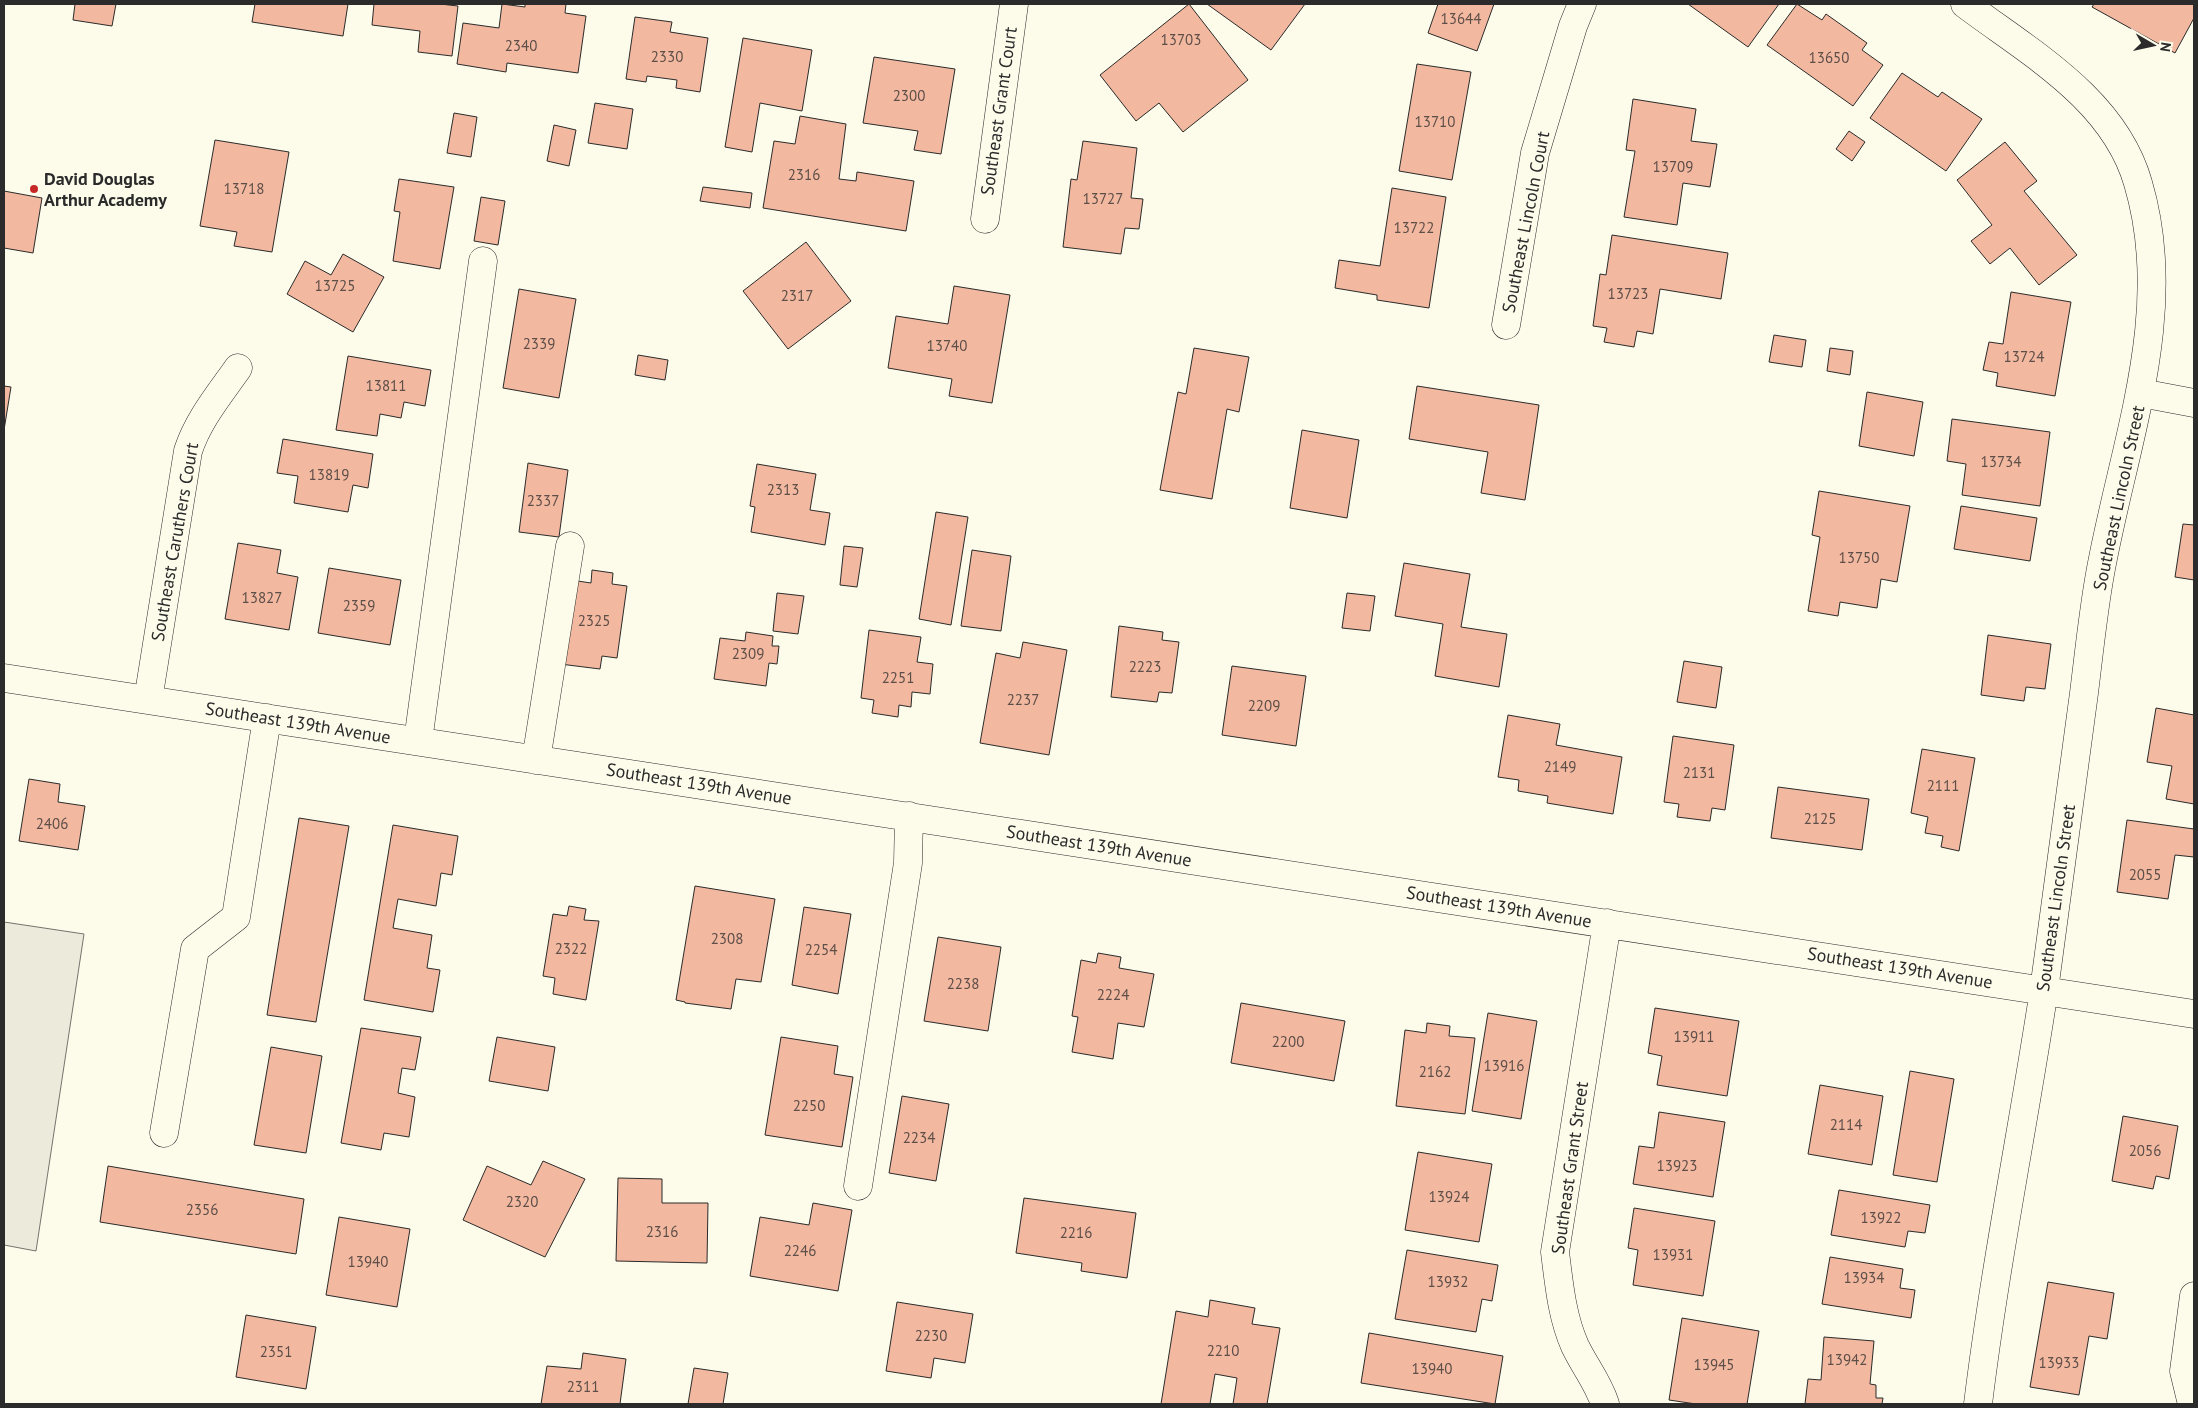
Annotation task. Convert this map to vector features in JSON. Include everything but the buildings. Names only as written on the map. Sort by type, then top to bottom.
[{"type":"street","name":"Southeast Grant Court","points":[[985,219],[1014,4]]},
{"type":"street","name":"Southeast Lincoln Court","points":[[1506,325],[1535,153],[1573,26],[1582,4]]},
{"type":"street","name":"Southeast Lincoln Street","points":[[1965,4],[2078,89],[2104,118],[2125,149],[2138,180],[2144,204],[2151,256],[2151,307],[2141,393],[2100,574],[2044,990],[1978,1404]]},
{"type":"street","points":[[418,741],[483,261]]},
{"type":"street","name":"Southeast Caruthers Court","points":[[148,700],[188,451],[202,419],[238,368]]},
{"type":"street","points":[[2141,393],[2194,403]]},
{"type":"street","points":[[536,760],[570,546]]},
{"type":"street","name":"Southeast 139th Avenue","points":[[4,678],[2194,1014]]},
{"type":"street","points":[[164,1133],[195,948],[236,917],[267,718]]},
{"type":"street","points":[[858,1186],[908,863],[909,816]]},
{"type":"street","name":"Southeast Grant Street","points":[[1605,1404],[1598,1384],[1572,1338],[1561,1304],[1555,1252],[1607,923]]},
{"type":"street","points":[[2192,1404],[2184,1370],[2194,1296]]},
{"type":"shaded area","points":[[4,922],[84,934],[36,1251],[4,1245]]},
{"type":"place","name":"David Douglas Arthur Academy","points":[[34,189]]}]
